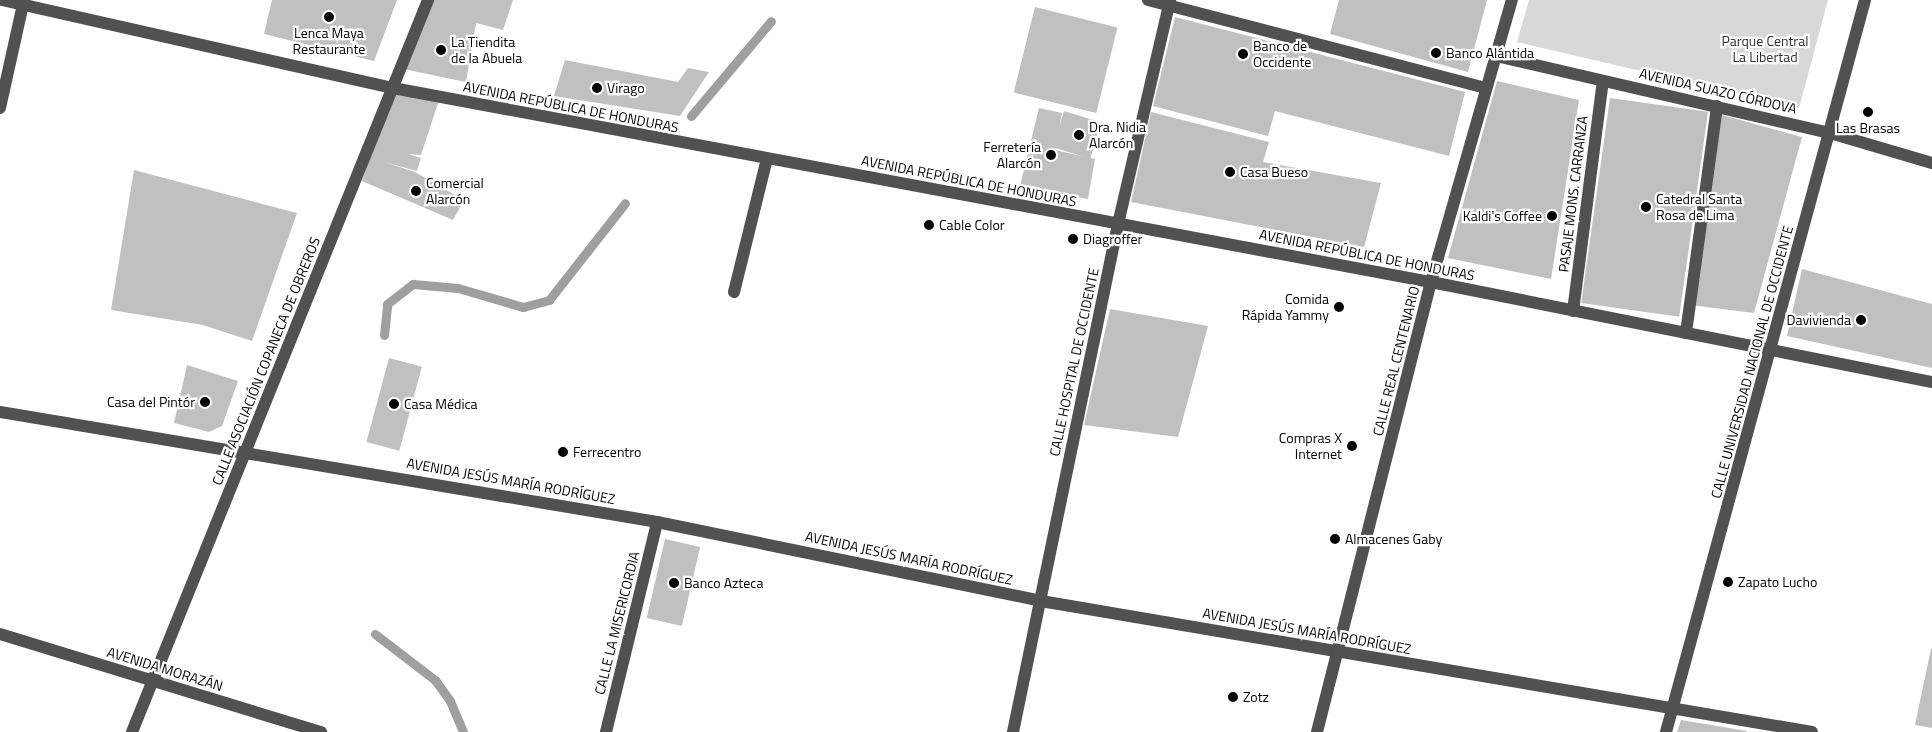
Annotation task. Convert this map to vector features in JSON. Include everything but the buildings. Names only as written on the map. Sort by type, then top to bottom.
[{"type":"street","name":"AVENIDA REPÚBLICA DE HONDURAS","points":[[2,0],[23,2],[393,88],[1431,282],[1932,382]]},
{"type":"street","name":"CALLE ASOCIACIÓN COPANECA DE OBREROS","points":[[132,732],[428,0]]},
{"type":"street","points":[[1148,0],[1170,3],[1485,88]]},
{"type":"street","name":"CALLE REAL CENTENARIO","points":[[1317,732],[1431,282],[1485,88],[1512,0]]},
{"type":"street","name":"CALLE UNIVERSIDAD NACIONAL DE OCCIDENTE","points":[[1666,732],[1865,0]]},
{"type":"street","points":[[0,108],[23,2]]},
{"type":"street","name":"CALLE HOSPITAL DE OCCIDENTE","points":[[1013,732],[1118,224],[1170,3]]},
{"type":"street","name":"AVENIDA SUAZO CÓRDOVA","points":[[1496,56],[1830,132],[1932,163]]},
{"type":"street","name":"PASAJE MONS. CARRANZA","points":[[1574,310],[1603,81]]},
{"type":"street","points":[[1686,333],[1717,106]]},
{"type":"street","points":[[734,292],[767,159]]},
{"type":"street","name":"AVENIDA JESÚS MARÍA RODRÍGUEZ","points":[[0,412],[246,450],[657,522],[1041,601],[1812,732]]},
{"type":"street","name":"CALLE LA MISERICORDIA","points":[[606,732],[657,522]]},
{"type":"street","name":"AVENIDA MORAZÁN","points":[[0,634],[321,732]]},
{"type":"green space","name":"Parque Central La Libertad","points":[[1529,0],[1828,0],[1799,108],[1517,42]]},
{"type":"waterway","points":[[691,116],[771,21]]},
{"type":"waterway","points":[[384,335],[387,304],[413,284],[458,288],[523,307],[549,300],[625,203]]},
{"type":"waterway","points":[[375,634],[435,680],[450,701],[463,732]]},
{"type":"place","name":"Lenca Maya Restaurante","points":[[329,17]]},
{"type":"place","name":"La Tiendita de la Abuela","points":[[441,50]]},
{"type":"place","name":"Banco Alántida","points":[[1436,53]]},
{"type":"place","name":"Banco de Occidente","points":[[1243,54]]},
{"type":"place","name":"Virago","points":[[597,88]]},
{"type":"place","name":"Las Brasas","points":[[1868,112]]},
{"type":"place","name":"Dra. Nidia Alarcón","points":[[1079,135]]},
{"type":"place","name":"Ferretería Alarcón","points":[[1051,155]]},
{"type":"place","name":"Casa Bueso","points":[[1230,172]]},
{"type":"place","name":"Comercial Alarcón","points":[[416,191]]},
{"type":"place","name":"Catedral Santa Rosa de Lima","points":[[1646,207]]},
{"type":"place","name":"Kaldi's Coffee","points":[[1552,216]]},
{"type":"place","name":"Cable Color","points":[[929,225]]},
{"type":"place","name":"Diagroffer","points":[[1073,239]]},
{"type":"place","name":"Comida Rápida Yammy","points":[[1339,307]]},
{"type":"place","name":"Davivienda","points":[[1861,320]]},
{"type":"place","name":"Casa del Pintór","points":[[205,402]]},
{"type":"place","name":"Casa Médica","points":[[394,404]]},
{"type":"place","name":"Compras X Internet","points":[[1352,446]]},
{"type":"place","name":"Ferrecentro","points":[[563,452]]},
{"type":"place","name":"Almacenes Gaby","points":[[1335,539]]},
{"type":"place","name":"Zapato Lucho","points":[[1728,582]]},
{"type":"place","name":"Banco Azteca","points":[[674,583]]},
{"type":"place","name":"Zotz","points":[[1233,697]]}]
